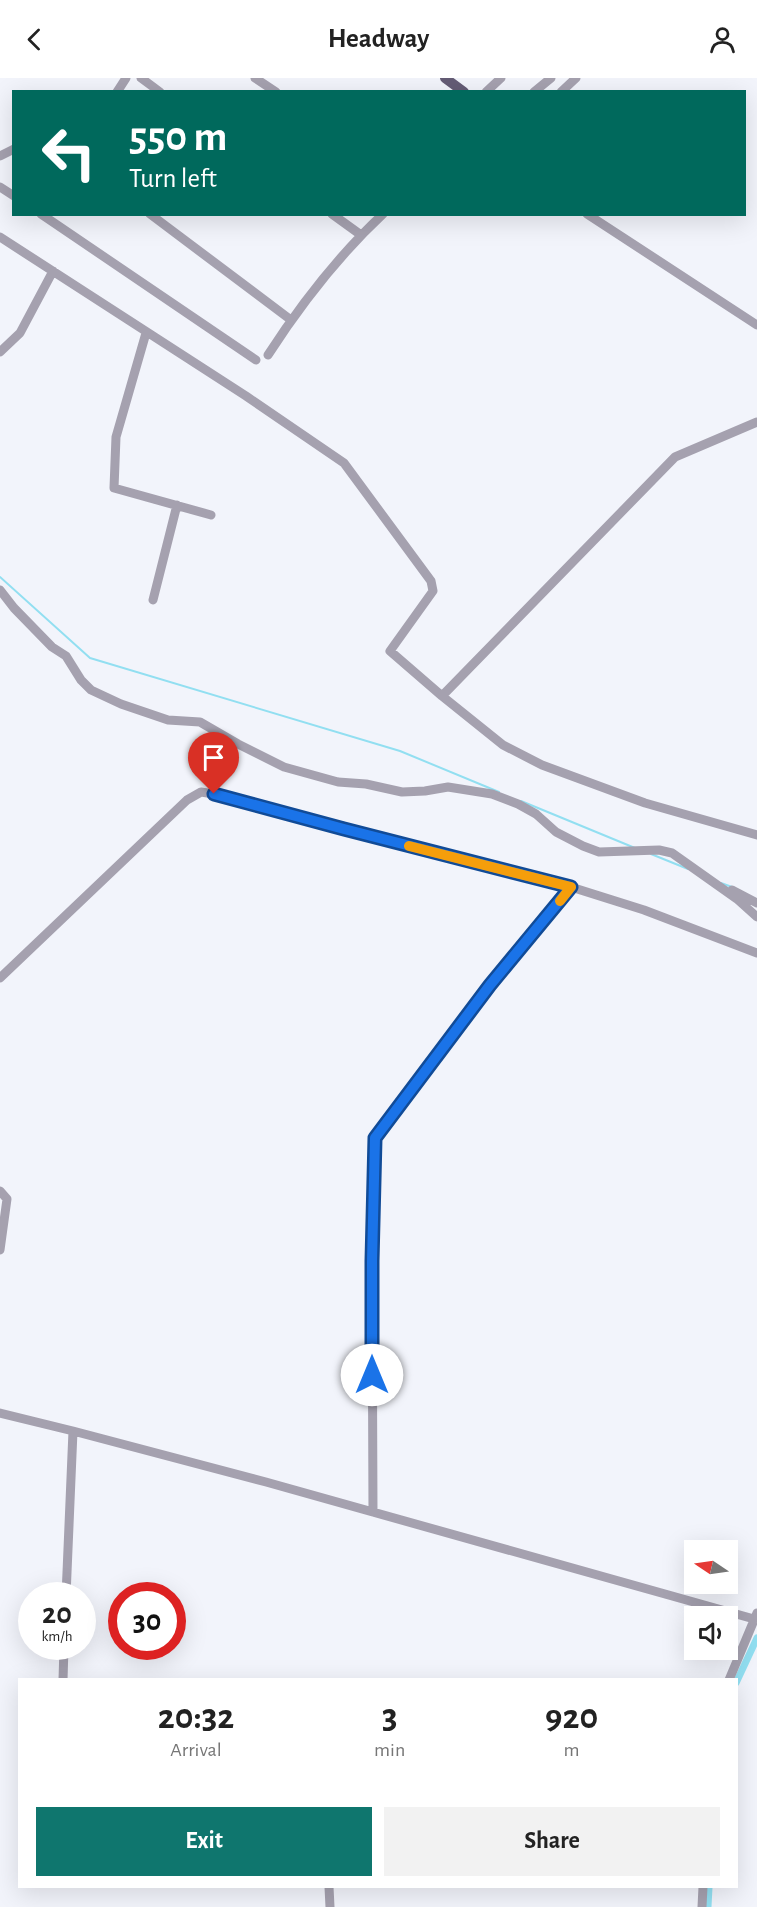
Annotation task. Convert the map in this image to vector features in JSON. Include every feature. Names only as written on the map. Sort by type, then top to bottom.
[{"type":"main road","points":[[445,78],[461,90]]},
{"type":"main road","points":[[456,78],[472,90]]},
{"type":"street","points":[[141,78],[157,90]]},
{"type":"street","points":[[255,78],[273,90]]},
{"type":"street","points":[[488,90],[501,78]]},
{"type":"street","points":[[536,90],[551,78]]},
{"type":"street","points":[[563,90],[576,78]]},
{"type":"street","points":[[44,216],[256,360]]},
{"type":"street","points":[[153,216],[291,320]]},
{"type":"street","points":[[335,216],[361,235]]},
{"type":"street","points":[[268,355],[291,320],[344,251],[381,216]]},
{"type":"street","points":[[590,216],[757,325]]},
{"type":"street","points":[[0,237],[344,462],[431,581],[433,591],[390,651],[503,745],[542,765],[645,803],[757,835]]},
{"type":"street","points":[[0,352],[20,333],[52,271]]},
{"type":"street","points":[[146,333],[116,437],[114,488],[211,515]]},
{"type":"street","points":[[442,696],[675,457],[757,422]]},
{"type":"street","points":[[153,600],[177,505]]},
{"type":"street","points":[[0,590],[52,647],[66,656],[81,680],[91,690],[121,704],[168,720],[201,722],[284,767],[338,782],[366,784],[402,792],[448,787],[492,794],[518,804],[536,814],[556,832],[599,852],[659,850],[672,853],[718,885],[757,917]]},
{"type":"street","points":[[0,978],[188,800],[201,792],[571,887],[644,910],[757,953]]},
{"type":"street","points":[[718,885],[757,903]]},
{"type":"street","points":[[373,1512],[372,1261],[375,1138],[490,985],[571,887]]},
{"type":"street","points":[[0,1191],[7,1199],[0,1250]]},
{"type":"street","points":[[0,1413],[756,1616],[730,1678]]},
{"type":"street","points":[[67,1582],[72,1431]]},
{"type":"street","points":[[63,1678],[64,1660]]},
{"type":"street","points":[[329,1888],[330,1907]]},
{"type":"street","points":[[702,1907],[703,1888]]},
{"type":"waterway","points":[[0,577],[90,658],[400,751],[499,792]]},
{"type":"waterway","points":[[521,801],[635,848]]},
{"type":"waterway","points":[[651,854],[688,869]]},
{"type":"waterway","points":[[721,883],[732,887]]},
{"type":"waterway","points":[[738,1679],[757,1638]]},
{"type":"waterway","points":[[708,1907],[709,1888]]},
{"type":"slow traffic","points":[[409,846],[571,887],[560,901]]},
{"type":"route","points":[[214,794],[571,887],[490,985],[375,1138],[372,1375]]}]
